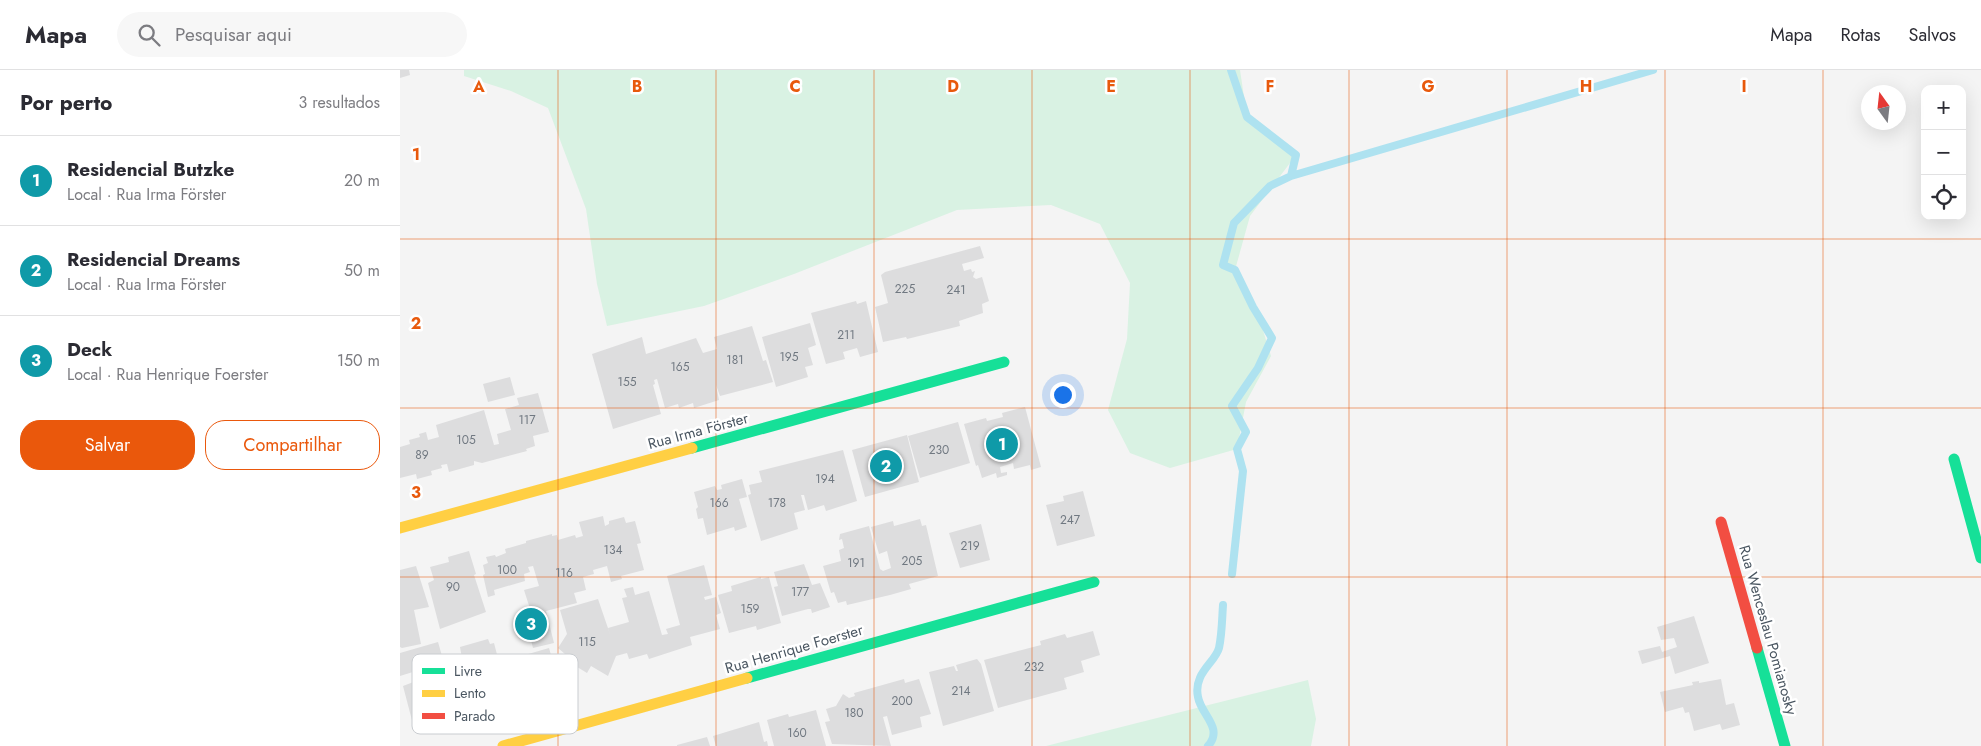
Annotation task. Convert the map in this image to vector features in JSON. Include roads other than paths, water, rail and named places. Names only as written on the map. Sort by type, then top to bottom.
[{"type":"street","name":"Rua Irma Förster","points":[[400,528],[1004,362]]},
{"type":"street","points":[[1954,459],[1981,558]]},
{"type":"street","name":"Rua Wenceslau Pomianosky","points":[[1722,522],[1785,746]]},
{"type":"street","name":"Rua Henrique Foerster","points":[[578,725],[1094,582]]},
{"type":"street","name":"Rua Henrique Foerster","points":[[503,746],[546,734]]},
{"type":"waterway","points":[[1231,70],[1247,117],[1296,155],[1291,176],[1270,186],[1234,223],[1223,265],[1235,270],[1253,307],[1272,338],[1258,368],[1232,406],[1246,432],[1237,449],[1243,471],[1232,574]]},
{"type":"waterway","points":[[1291,176],[1653,70]]},
{"type":"waterway","points":[[1208,746],[1214,733],[1213,727],[1200,704],[1197,689],[1201,675],[1219,648],[1223,605]]},
{"type":"place","name":"Residencial Butzke","points":[[1002,444]]},
{"type":"place","name":"Residencial Dreams","points":[[886,466]]},
{"type":"place","name":"Deck","points":[[531,624]]}]
